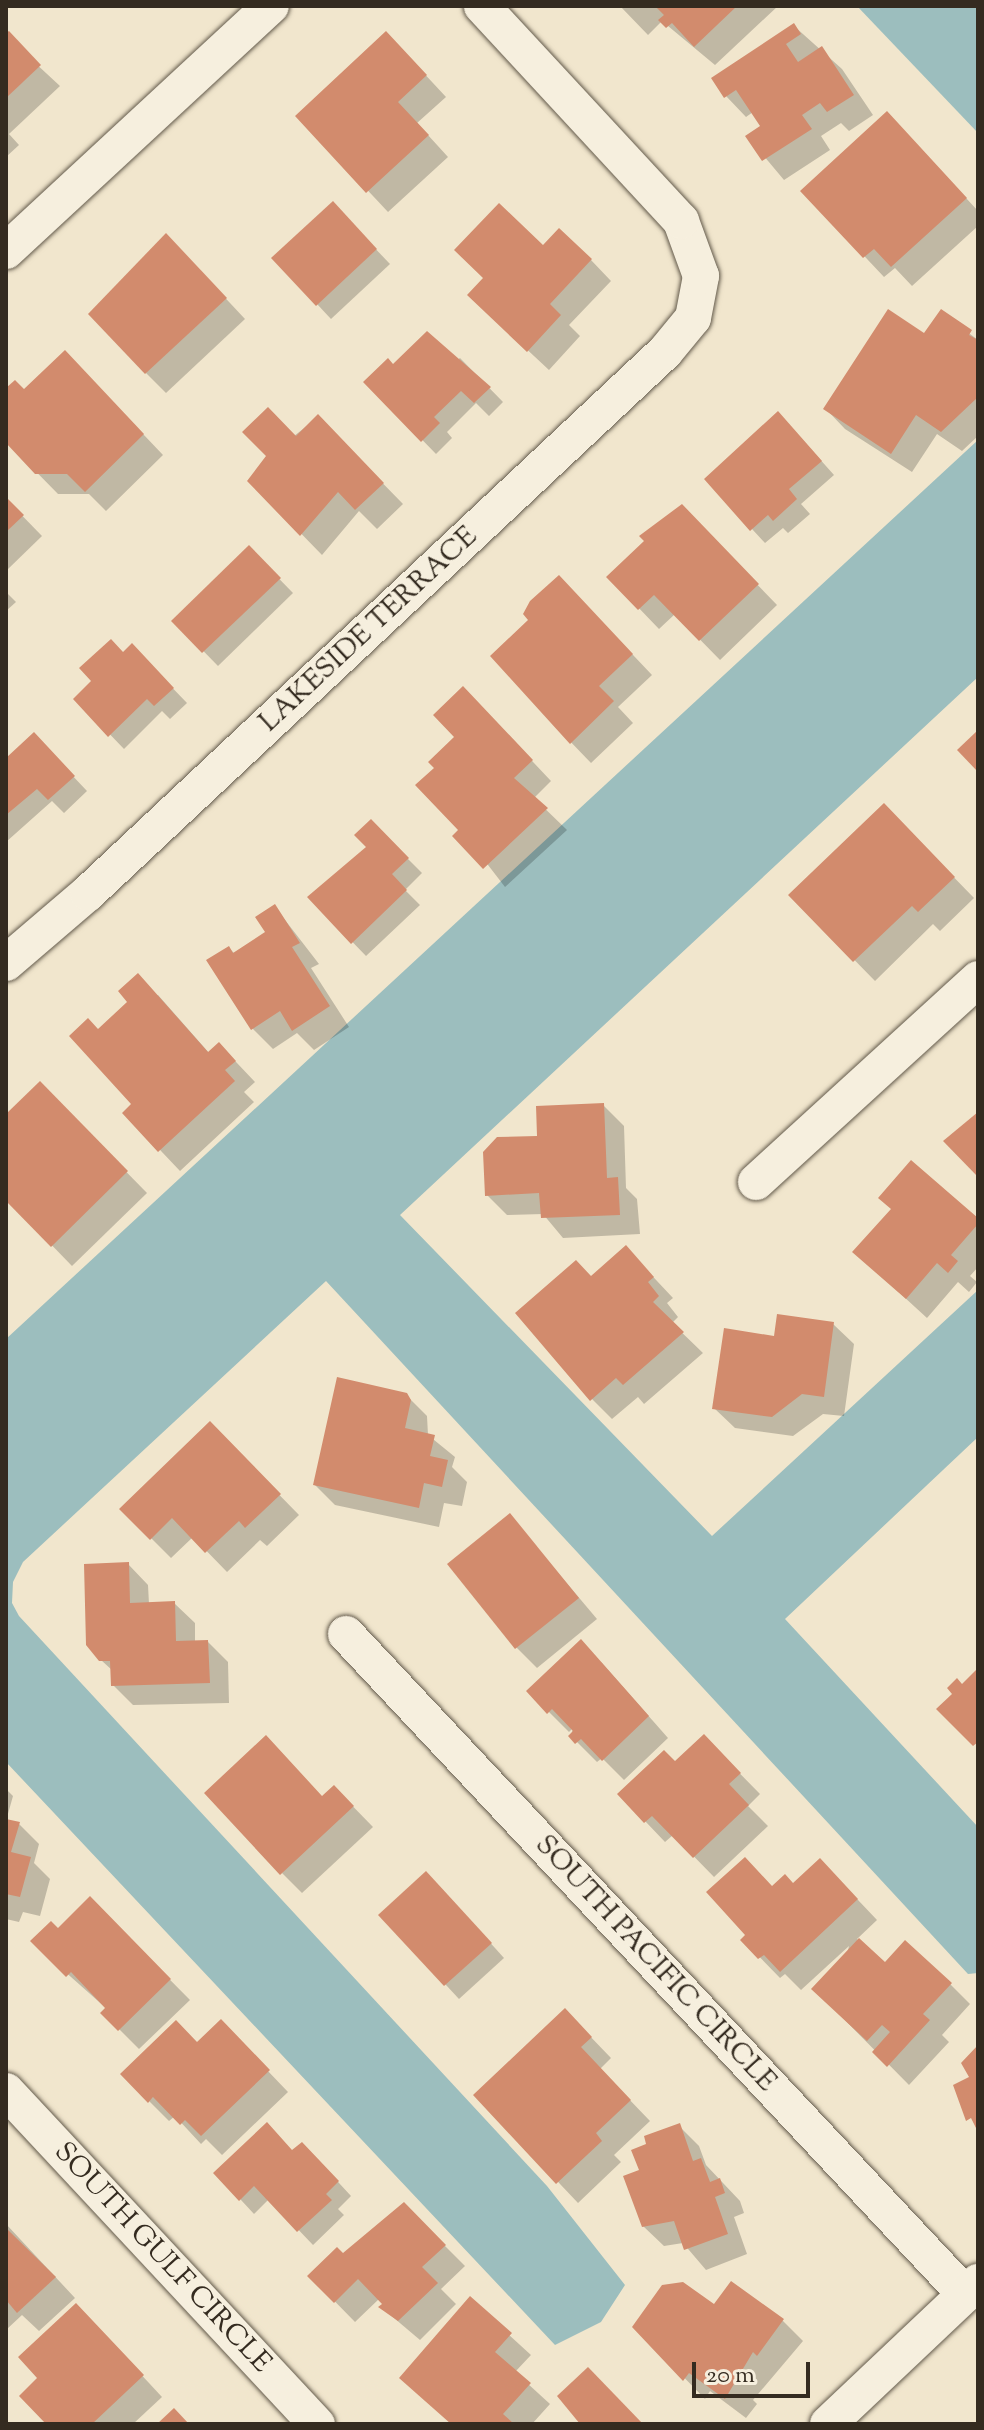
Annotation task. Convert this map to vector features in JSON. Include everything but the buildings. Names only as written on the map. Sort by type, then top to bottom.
[{"type":"street","points":[[6,251],[271,6]]},
{"type":"street","name":"LAKESIDE TERRACE","points":[[6,963],[88,893],[665,352],[693,318],[701,276],[681,221],[482,6]]},
{"type":"street","points":[[756,1182],[978,979]]},
{"type":"street","name":"SOUTH PACIFIC CIRCLE","points":[[346,1634],[971,2288]]},
{"type":"street","name":"SOUTH GULF CIRCLE","points":[[6,2091],[317,2424]]},
{"type":"street","points":[[828,2424],[971,2288]]},
{"type":"water","points":[[857,6],[978,6],[978,133]]},
{"type":"water","points":[[978,440],[978,677],[400,1215],[712,1536],[978,1290],[978,1437],[785,1619],[978,1827],[978,1973],[968,1974],[326,1281],[23,1562],[13,1582],[12,1603],[19,1616],[547,2186],[625,2285],[601,2322],[555,2345],[6,1762],[6,1339]]}]
